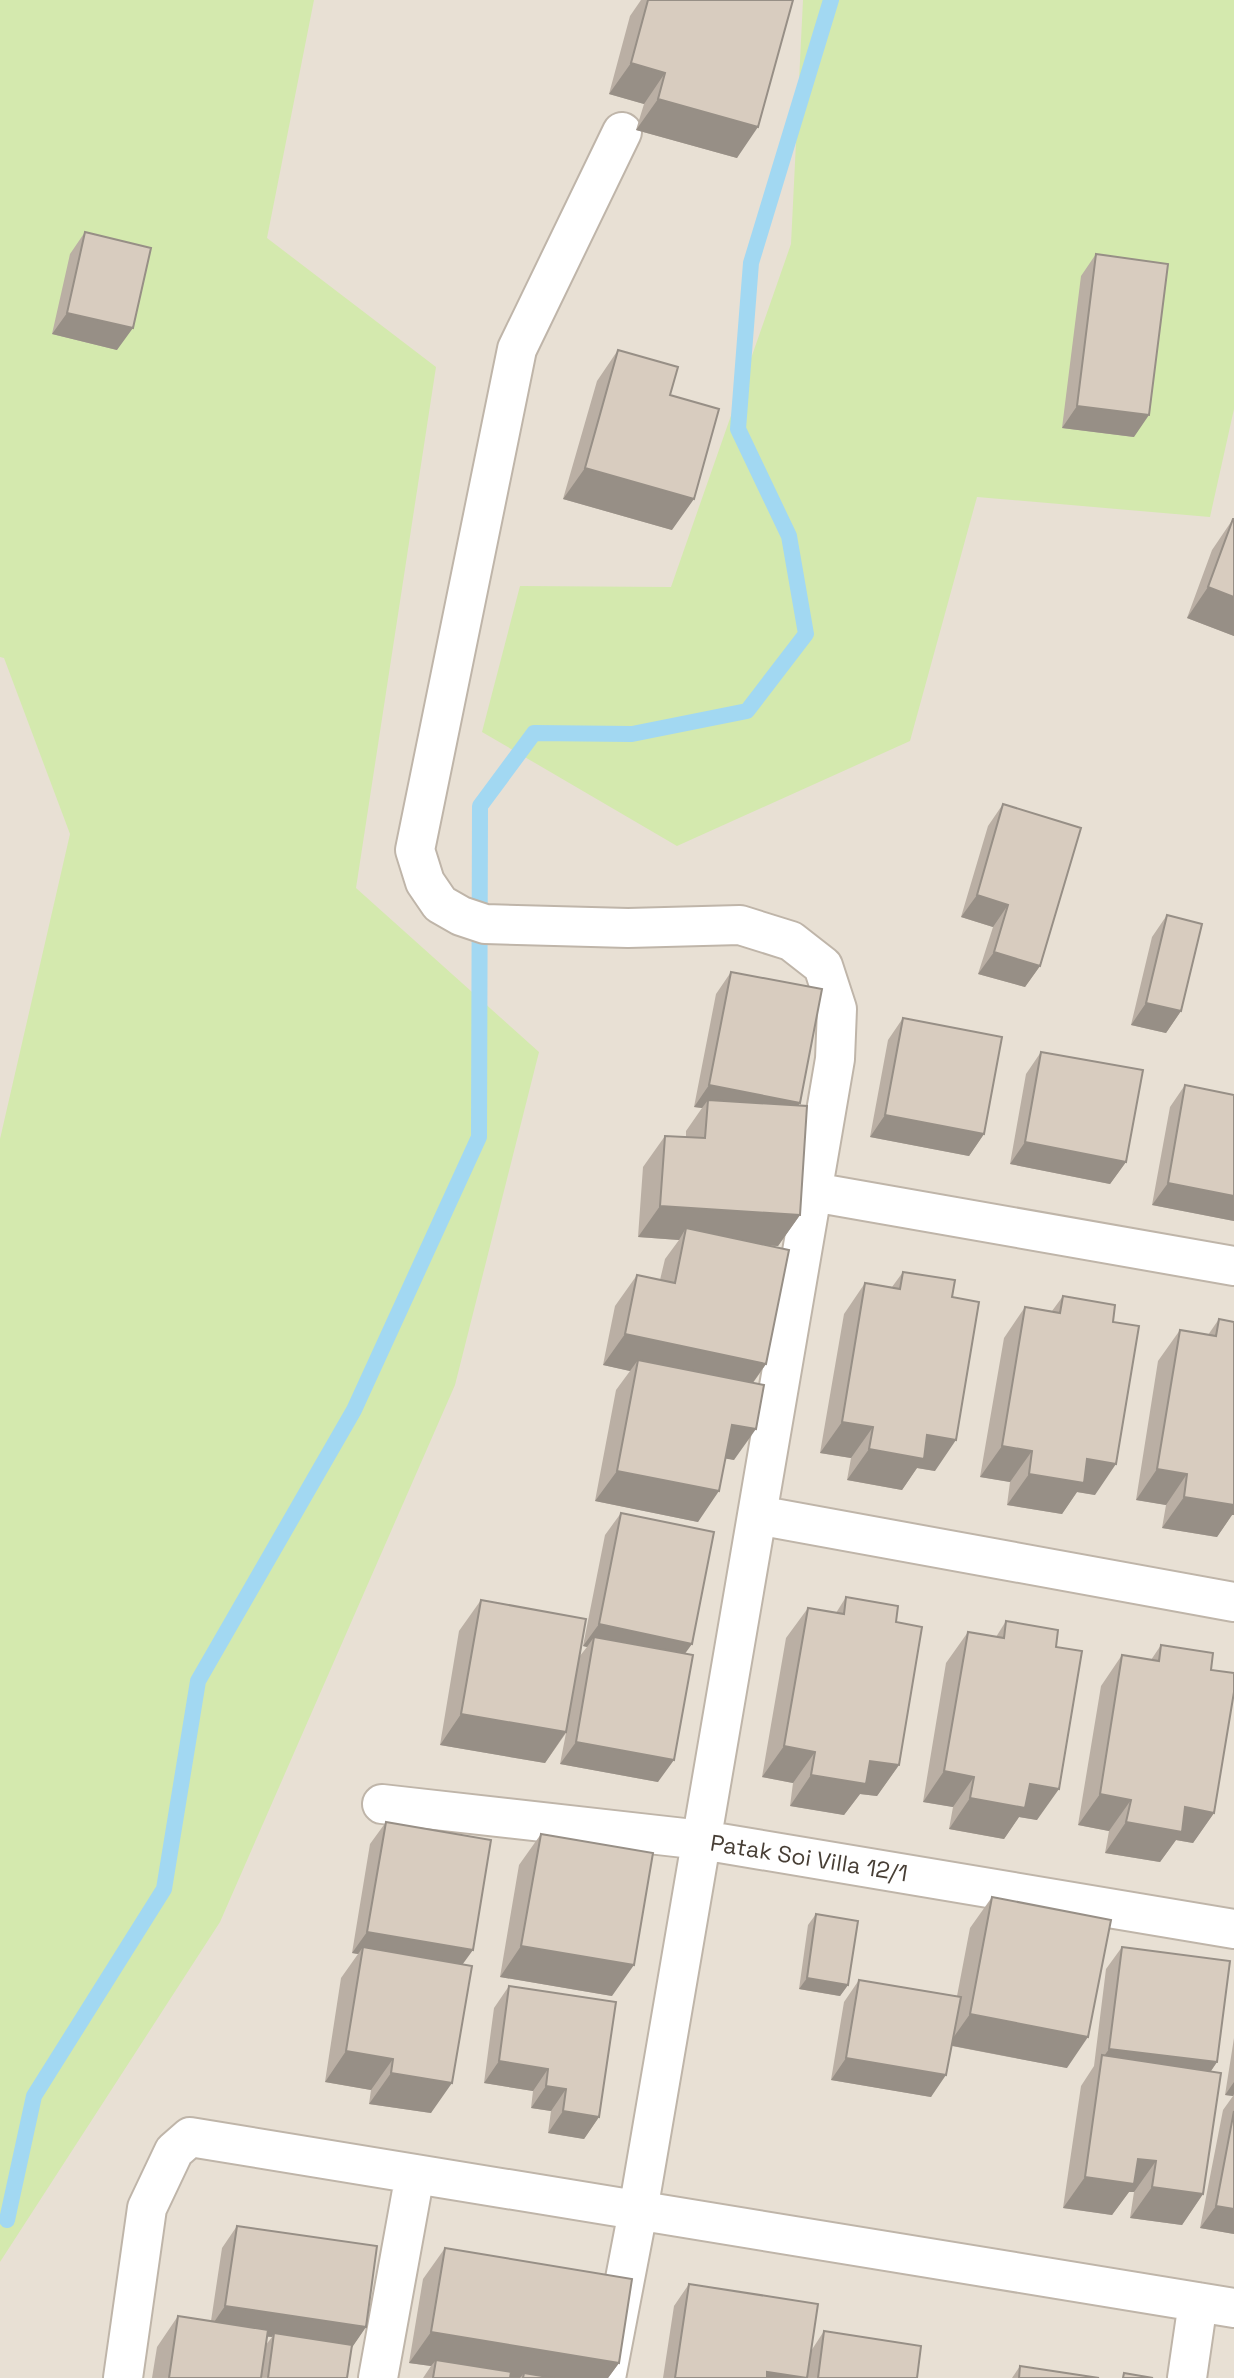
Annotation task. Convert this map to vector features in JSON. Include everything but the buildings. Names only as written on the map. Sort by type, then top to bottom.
[{"type":"street","points":[[606,2378],[638,2211],[813,1192],[835,1059],[837,1009],[822,966],[791,941],[740,925],[628,928],[473,920],[440,904],[425,882],[415,850],[517,349],[622,132]]},
{"type":"street","points":[[813,1192],[1234,1266]]},
{"type":"street","points":[[757,1515],[1234,1602]]},
{"type":"street","name":"Patak Soi Villa 12/1","points":[[382,1804],[702,1840],[1234,1929]]},
{"type":"street","points":[[123,2378],[147,2208],[174,2151],[190,2137],[1216,2305],[1186,2378]]},
{"type":"street","points":[[378,2378],[415,2174]]},
{"type":"shaded area","points":[[0,0],[1234,0],[1234,2378],[0,2378]]},
{"type":"green space","points":[[0,0],[314,0],[267,238],[436,367],[356,888],[539,1052],[455,1385],[220,1922],[0,2262],[0,1139],[70,834],[4,658],[0,657]]},
{"type":"green space","points":[[803,0],[1234,0],[1234,409],[1210,517],[977,497],[910,741],[677,846],[482,732],[520,586],[671,587],[791,244]]},
{"type":"waterway","points":[[7,2220],[34,2096],[164,1889],[198,1681],[354,1410],[479,1137],[480,806],[534,733],[632,734],[747,711],[806,634],[789,536],[738,429],[751,263],[831,0]]}]
